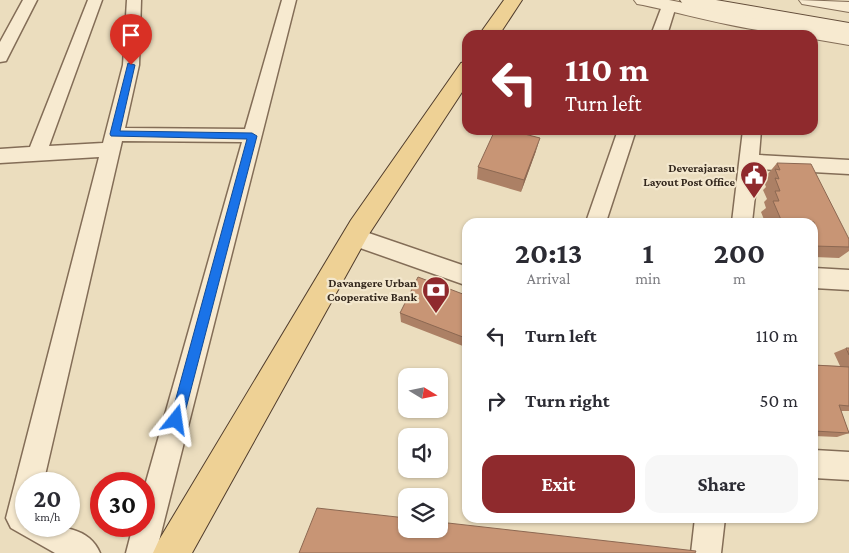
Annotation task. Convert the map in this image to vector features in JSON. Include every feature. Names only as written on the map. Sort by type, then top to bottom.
[{"type":"main road","points":[[492,30],[513,0]]},
{"type":"main road","points":[[643,0],[763,30]]},
{"type":"main road","points":[[689,0],[791,14],[849,17]]},
{"type":"main road","points":[[747,0],[849,29]]},
{"type":"main road","points":[[808,0],[849,7]]},
{"type":"main road","points":[[818,36],[849,39]]},
{"type":"main road","points":[[172,553],[354,237],[462,77]]},
{"type":"street","points":[[0,57],[30,0]]},
{"type":"street","points":[[38,154],[95,0]]},
{"type":"street","points":[[32,472],[131,65],[134,0]]},
{"type":"street","points":[[141,553],[289,0]]},
{"type":"street","points":[[661,30],[669,6]]},
{"type":"street","points":[[597,218],[625,135]]},
{"type":"street","points":[[742,218],[752,135]]},
{"type":"street","points":[[0,156],[38,154],[112,142],[252,136]]},
{"type":"street","points":[[749,161],[849,167]]},
{"type":"street","points":[[354,237],[462,275]]},
{"type":"street","points":[[818,278],[849,280]]},
{"type":"street","points":[[818,464],[849,466]]},
{"type":"street","points":[[706,553],[709,523]]},
{"type":"street","points":[[56,537],[85,553]]},
{"type":"building","points":[[493,135],[528,135],[540,138],[524,180],[478,167]]},
{"type":"building","points":[[777,163],[811,164],[849,239],[849,247],[818,246],[818,218],[780,218],[773,201],[779,201],[775,191],[780,191],[775,178],[779,179],[775,169],[780,170]]},
{"type":"building","name":"Davangere Urban Cooperative Bank","points":[[418,277],[462,294],[462,337],[400,313]]},
{"type":"building","points":[[818,365],[849,367],[849,406],[839,405],[849,433],[818,431]]},
{"type":"building","points":[[317,508],[398,517],[398,538],[448,538],[448,523],[696,551],[695,553],[299,553]]},
{"type":"place","name":"Deverajarasu Layout Post Office","points":[[754,199]]},
{"type":"place","name":"Davangere Urban Cooperative Bank","points":[[436,314]]},
{"type":"route","points":[[131,65],[114,134],[252,136],[176,420]]}]
